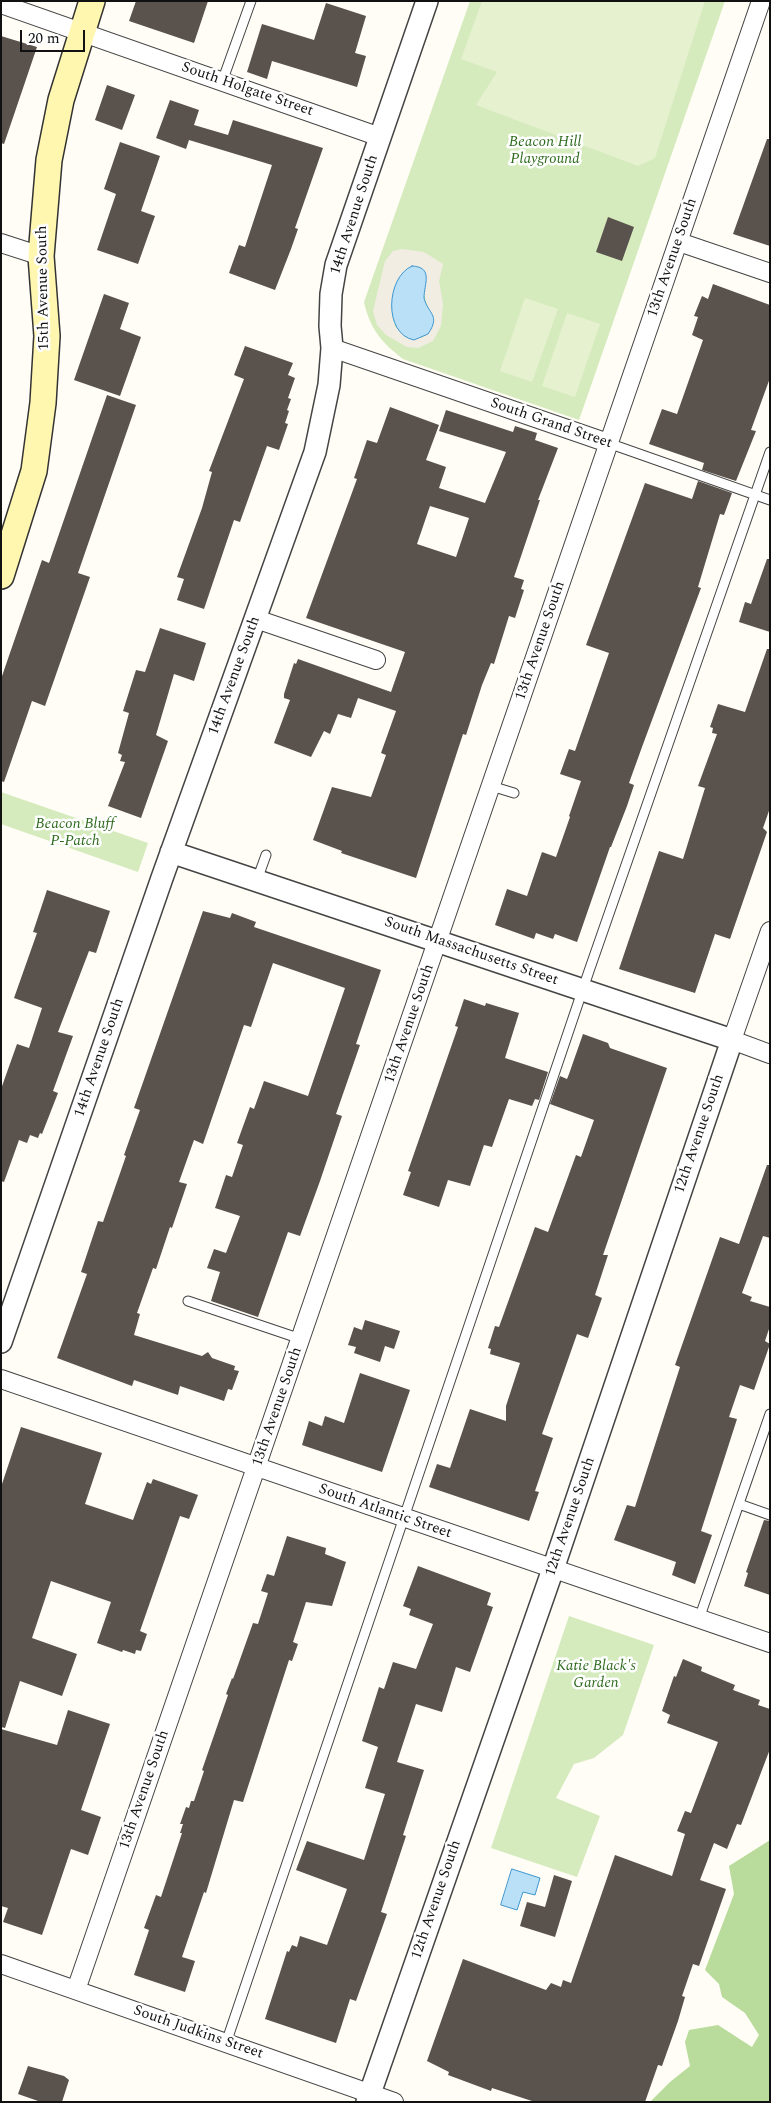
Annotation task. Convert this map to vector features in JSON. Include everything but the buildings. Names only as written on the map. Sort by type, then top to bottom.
[{"type":"main road","name":"15th Avenue South","points":[[1,576],[7,541],[34,472],[42,403],[47,336],[41,256],[49,160],[61,100],[92,1]]},
{"type":"street","name":"14th Avenue South","points":[[1,1342],[171,852],[315,452],[324,415],[332,348],[330,326],[331,294],[336,265],[427,1]]},
{"type":"street","name":"13th Avenue South","points":[[76,1990],[258,1467],[761,1]]},
{"type":"street","name":"South Holgate Street","points":[[1,4],[380,137]]},
{"type":"street","points":[[679,242],[770,273]]},
{"type":"street","points":[[1,243],[41,256]]},
{"type":"street","name":"South Grand Street","points":[[332,348],[608,443]]},
{"type":"street","points":[[256,619],[376,660]]},
{"type":"street","name":"South Massachusetts Street","points":[[171,852],[770,1054]]},
{"type":"street","name":"12th Avenue South","points":[[368,2097],[553,1569],[770,932]]},
{"type":"street","name":"South Atlantic Street","points":[[1,1379],[404,1519],[770,1643]]},
{"type":"street","name":"South Judkins Street","points":[[1,1964],[226,2042],[368,2097],[394,2102]]},
{"type":"lane","points":[[222,82],[251,1]]},
{"type":"lane","name":"South Grand Street","points":[[608,443],[770,500]]},
{"type":"lane","points":[[226,2042],[583,990],[770,452]]},
{"type":"lane","points":[[491,786],[514,793]]},
{"type":"lane","points":[[257,881],[266,855]]},
{"type":"lane","points":[[188,1301],[302,1339]]},
{"type":"lane","points":[[699,1619],[770,1414]]},
{"type":"lane","points":[[739,1504],[770,1515]]},
{"type":"green space","name":"Beacon Hill Playground","points":[[470,1],[725,1],[579,420],[403,359],[383,341],[373,328],[364,302]]},
{"type":"green space","points":[[482,1],[705,1],[655,158],[638,166],[476,105],[497,72],[461,59]]},
{"type":"green space","points":[[525,298],[558,309],[532,382],[500,371]]},
{"type":"green space","points":[[567,313],[600,324],[575,397],[542,386]]},
{"type":"green space","name":"Beacon Bluff P-Patch","points":[[1,792],[148,843],[138,872],[1,824]]},
{"type":"green space","name":"Katie Black's Garden","points":[[569,1616],[654,1645],[623,1735],[594,1758],[574,1764],[556,1798],[600,1816],[577,1877],[491,1848]]},
{"type":"green space","points":[[770,1840],[770,2102],[650,2102],[690,2066],[685,2042],[689,2030],[718,2025],[752,2047],[759,2035],[745,2013],[722,1997],[719,1984],[705,1970],[734,1894],[729,1866]]},
{"type":"shaded area","points":[[402,249],[424,252],[443,264],[439,281],[443,304],[441,326],[433,341],[418,348],[407,347],[386,335],[377,325],[373,311],[385,261],[393,251]],"holes":[[[412,266],[424,292],[432,328],[422,338],[395,327],[392,312],[396,287],[403,272]]]},
{"type":"water","points":[[412,266],[423,269],[425,273],[424,298],[434,318],[432,328],[428,334],[414,340],[404,336],[397,327],[393,317],[392,305],[397,281],[403,272]]},
{"type":"water","points":[[512,1869],[540,1878],[535,1895],[523,1892],[517,1910],[501,1905]]}]
